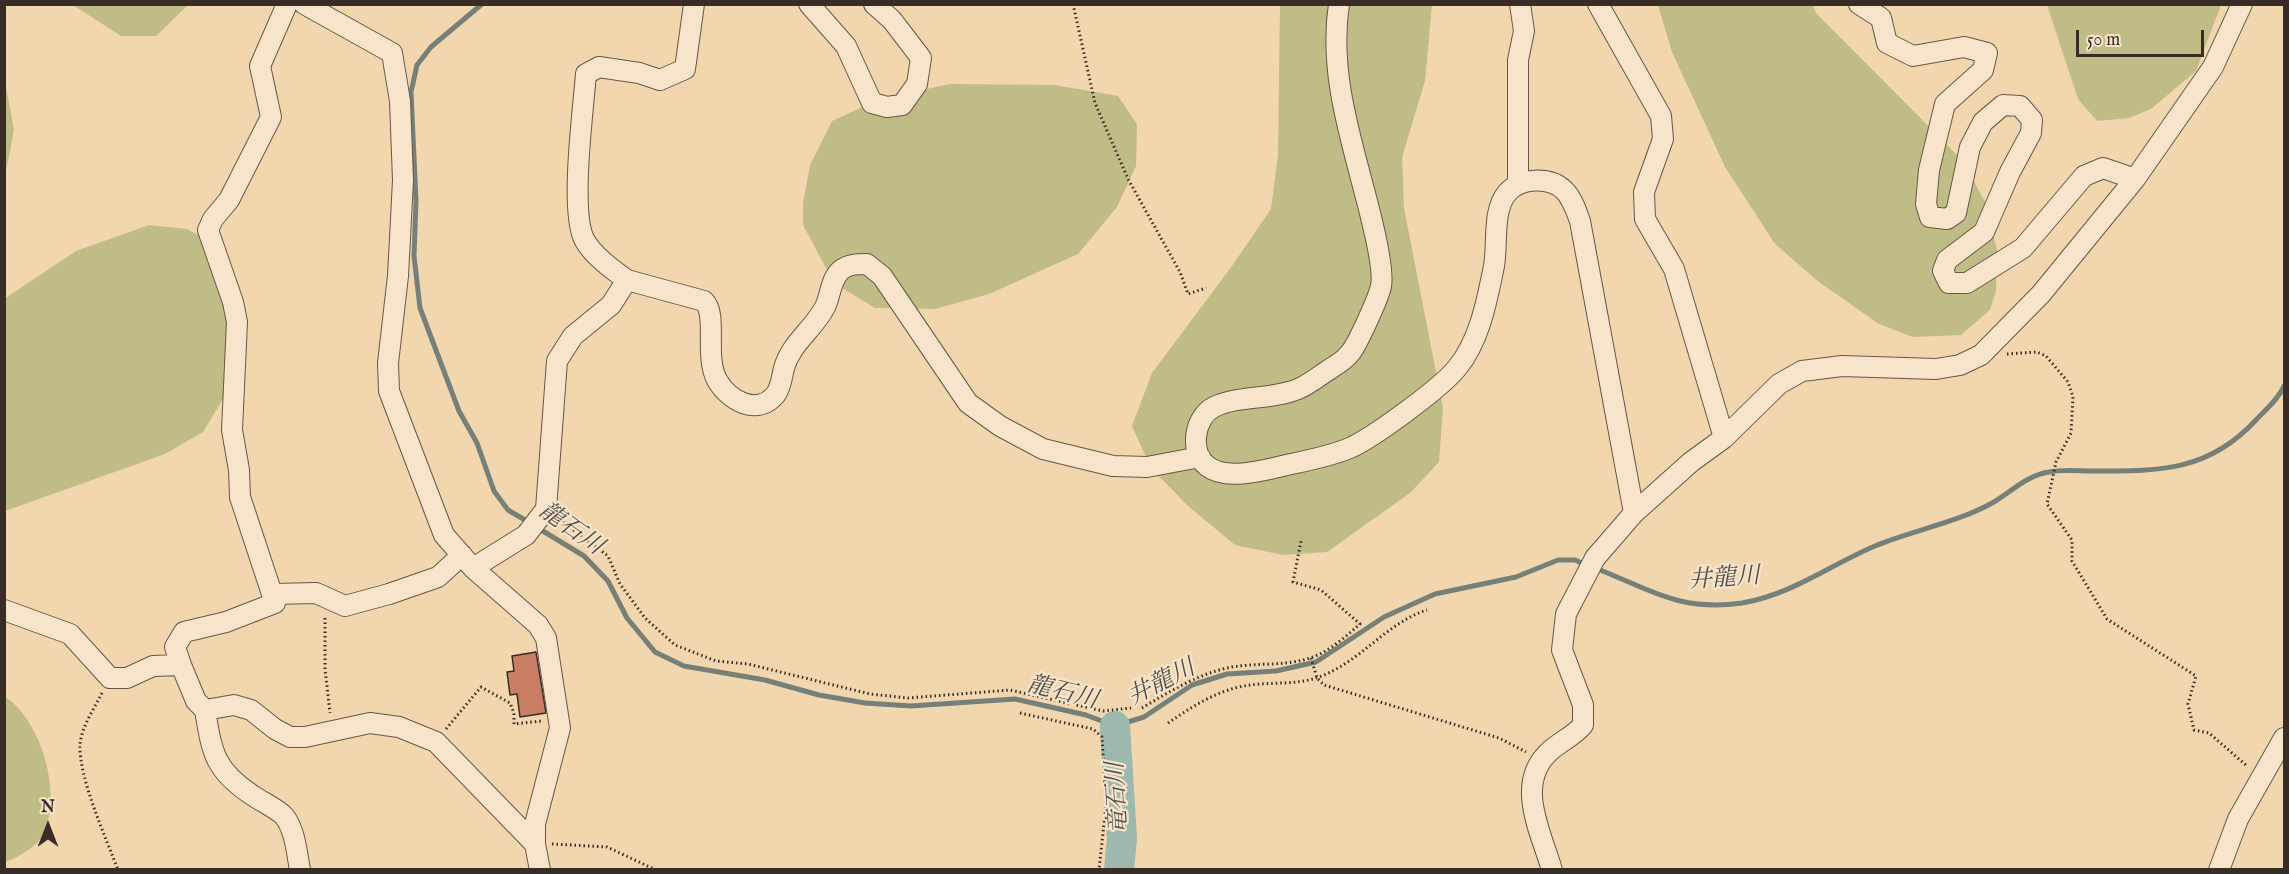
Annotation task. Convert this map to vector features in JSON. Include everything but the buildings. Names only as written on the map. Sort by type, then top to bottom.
[{"type":"street","points":[[287,4],[260,66],[271,117],[229,200],[213,219],[208,230],[233,302],[237,322],[232,430],[239,470],[240,497],[276,603],[226,622],[184,632],[175,647],[196,701],[205,710],[212,750],[220,768],[244,790],[284,817],[292,834],[300,870]]},
{"type":"street","points":[[304,4],[392,53],[400,101],[403,180],[398,276],[388,363],[389,391],[444,535],[467,562],[538,625],[546,638],[560,728],[535,824],[535,844],[540,870]]},
{"type":"street","points":[[694,4],[685,69],[660,80],[639,73],[599,67],[586,75],[578,218],[585,241],[612,270],[627,280],[704,301],[708,305],[711,314],[710,362],[718,381],[733,399],[745,405],[756,406],[769,401],[778,392],[787,359],[794,345],[825,306],[840,271],[849,266],[867,264],[882,276],[968,403],[1000,426],[1042,449],[1113,466],[1147,467],[1200,457]]},
{"type":"street","points":[[809,4],[846,46],[872,103],[887,107],[902,105],[917,84],[921,58],[891,20],[874,4]]},
{"type":"street","points":[[1339,4],[1334,34],[1336,76],[1375,236],[1381,286],[1356,344],[1347,359],[1297,390],[1214,407],[1201,417],[1197,429],[1200,457],[1206,466],[1219,472],[1249,473],[1303,462],[1353,446],[1416,403],[1457,368],[1473,341],[1493,269],[1498,212],[1502,200],[1518,184],[1535,181],[1551,182],[1564,190],[1577,212],[1634,513]]},
{"type":"street","points":[[1518,184],[1518,60],[1524,31],[1520,4]]},
{"type":"street","points":[[1598,4],[1661,116],[1663,139],[1644,192],[1645,219],[1674,270],[1724,438]]},
{"type":"street","points":[[1859,4],[1881,18],[1887,42],[1913,56],[1964,47],[1987,53],[1983,70],[1945,104],[1929,170],[1926,204],[1930,217],[1947,219],[1956,213],[1970,147],[1983,122],[2003,105],[2020,106],[2032,120],[2031,132],[2010,172],[1984,232],[1947,260],[1943,271],[1949,283],[1967,283],[2023,248],[2084,176],[2103,168],[2135,180]]},
{"type":"street","points":[[1552,870],[1532,801],[1531,787],[1540,762],[1550,751],[1583,725],[1583,705],[1562,650],[1562,633],[1566,614],[1591,565],[1634,513],[1691,462],[1724,438],[1761,398],[1802,371],[1842,366],[1936,369],[1959,365],[1981,355],[2041,294],[2135,180],[2213,67],[2242,4]]},
{"type":"street","points":[[272,594],[316,593],[345,606],[389,594],[438,577],[538,519],[556,361],[573,336],[611,305],[627,280]]},
{"type":"street","points":[[4,610],[70,634],[110,678],[127,678],[153,666],[181,665]]},
{"type":"street","points":[[205,710],[234,705],[251,710],[275,729],[290,737],[305,737],[370,723],[399,727],[436,742],[535,844]]},
{"type":"street","points":[[2219,870],[2238,819],[2284,738]]},
{"type":"path","points":[[1073,4],[1095,102],[1128,179],[1180,272],[1188,294],[1206,288]]},
{"type":"path","points":[[1981,355],[2037,352],[2046,356],[2068,382],[2073,405],[2071,432],[2056,462],[2047,504],[2072,540],[2072,561],[2108,619],[2196,676],[2188,704],[2194,730],[2210,733],[2246,766],[2265,774]]},
{"type":"path","points":[[538,519],[608,556],[621,585],[645,618],[675,645],[717,661],[748,664],[870,694],[908,698],[1010,690],[1103,711],[1131,708]]},
{"type":"path","points":[[1142,708],[1188,682],[1228,668],[1311,659],[1332,647],[1360,624],[1322,590],[1293,582],[1301,541]]},
{"type":"path","points":[[1168,723],[1198,702],[1226,691],[1249,685],[1317,678],[1354,659],[1401,620],[1427,610]]},
{"type":"path","points":[[325,614],[325,669],[330,714]]},
{"type":"path","points":[[1311,659],[1317,678],[1324,685],[1499,738],[1517,745],[1540,762]]},
{"type":"path","points":[[110,678],[87,722],[80,744],[83,770],[118,870]]},
{"type":"path","points":[[436,742],[481,687],[510,702],[514,713],[514,724],[559,719]]},
{"type":"path","points":[[1020,713],[1093,729],[1102,737],[1106,805],[1099,870]]},
{"type":"path","points":[[535,844],[607,847],[656,870]]},
{"type":"shaded area","points":[[73,5],[188,5],[156,36],[121,36]]},
{"type":"shaded area","points":[[1280,5],[1432,5],[1425,81],[1402,157],[1404,208],[1443,408],[1439,462],[1410,493],[1327,552],[1283,555],[1235,545],[1188,506],[1151,468],[1132,426],[1152,373],[1232,266],[1271,209],[1278,155]]},
{"type":"shaded area","points":[[1658,5],[1813,5],[1816,13],[1963,161],[1985,202],[1997,250],[1996,291],[1990,310],[1961,335],[1913,337],[1879,324],[1819,282],[1775,244],[1725,167],[1672,52]]},
{"type":"shaded area","points":[[2047,5],[2221,5],[2196,71],[2151,109],[2129,118],[2097,121],[2078,99]]},
{"type":"shaded area","points":[[5,81],[14,130],[5,176]]},
{"type":"shaded area","points":[[950,84],[1055,85],[1118,96],[1137,124],[1136,166],[1117,207],[1078,254],[989,294],[935,309],[875,308],[834,283],[803,225],[803,203],[810,165],[832,121],[880,99]]},
{"type":"shaded area","points":[[149,225],[187,229],[217,245],[235,379],[203,432],[165,454],[5,511],[4,299],[76,251]]},
{"type":"shaded area","points":[[4,696],[17,707],[39,741],[46,760],[51,801],[42,837],[25,852],[5,862]]},
{"type":"waterway","name":"龍石川","points":[[482,4],[431,47],[417,65],[411,92],[416,201],[414,256],[420,308],[459,411],[477,443],[494,491],[508,510],[530,523]]},
{"type":"waterway","name":"井龍川","points":[[1595,568],[1649,591],[1682,601],[1720,605],[1760,599],[1794,586],[1875,546],[1980,509],[2026,480],[2041,474],[2060,471],[2161,469],[2201,459],[2220,450],[2238,437],[2272,404],[2284,386]]},
{"type":"waterway","name":"龍石川","points":[[538,528],[584,556],[608,581],[627,618],[655,652],[684,666],[765,680],[819,695],[865,703],[911,706],[1015,699],[1086,715],[1115,726],[1144,717],[1192,685],[1227,674],[1276,671],[1316,662],[1384,617],[1435,594],[1516,577],[1558,560],[1575,560],[1586,565]]},
{"type":"waterway","name":"竜石川","points":[[1115,726],[1122,838],[1119,870]]}]
